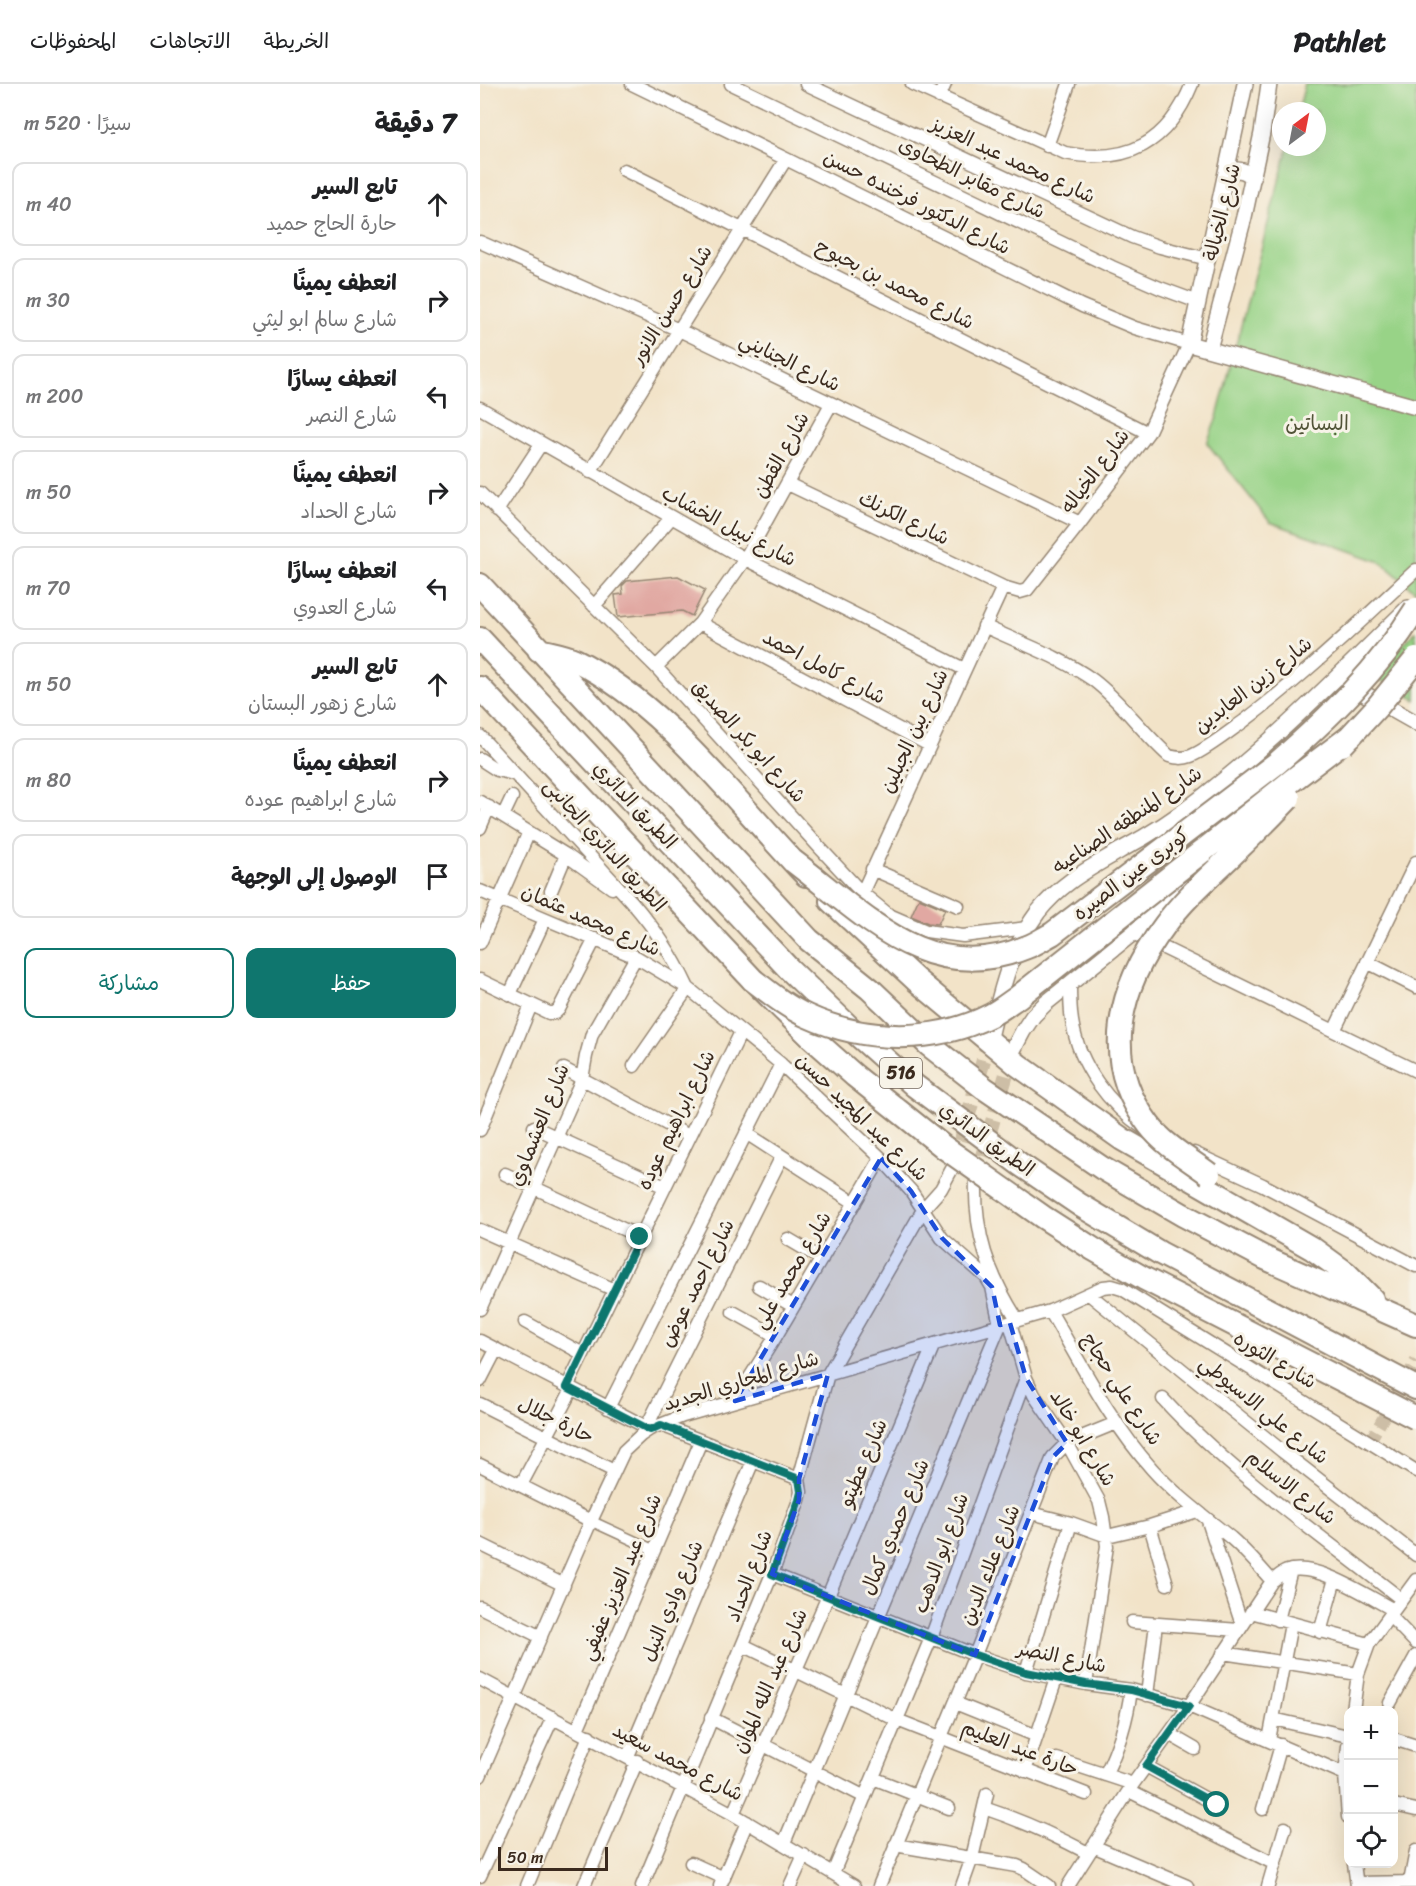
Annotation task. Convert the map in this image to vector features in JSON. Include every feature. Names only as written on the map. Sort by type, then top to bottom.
[{"type":"highway","name":"الطريق الدائري","points":[[480,585],[809,940],[870,989],[929,1045],[1011,1107],[1102,1168],[1183,1215],[1265,1258],[1416,1325]]},
{"type":"highway","name":"كوبرى عين الصيره","points":[[792,861],[874,924],[921,951],[948,957],[975,959],[1002,955],[1028,947],[1061,927],[1277,763],[1306,738],[1358,688],[1381,660],[1416,609]]},
{"type":"highway","name":"الطريق الدائري","points":[[480,639],[788,968],[915,1086],[1021,1165],[1080,1205],[1160,1253],[1416,1388]]},
{"type":"highway","points":[[539,650],[573,659],[616,686],[649,711],[693,753],[840,910],[885,953],[1018,1065],[1122,1139],[1295,1238]]},
{"type":"highway","points":[[1379,1307],[1362,1287],[1346,1274],[1209,1174],[1150,1127],[1133,1101],[1122,1073],[1118,1042],[1122,1012],[1139,966],[1165,925],[1197,888],[1352,735],[1416,659]]},
{"type":"highway","points":[[480,688],[753,980],[812,1038],[899,1113],[983,1176],[1043,1217],[1145,1279],[1416,1418]]},
{"type":"highway","points":[[753,980],[778,1000],[806,1015],[836,1027],[867,1034],[899,1036],[931,1034],[962,1027],[991,1015],[1018,997],[1352,735]]},
{"type":"street","name":"شارع الدكتور فرخنده حسن","points":[[632,84],[1082,306],[1135,327],[1190,344]]},
{"type":"street","name":"شارع مقابر الطحاوى","points":[[731,84],[1112,267],[1198,302]]},
{"type":"street","name":"شارع محمد عبد العزيز","points":[[806,84],[1132,237],[1160,247],[1208,259]]},
{"type":"street","points":[[912,84],[1065,153],[1105,157],[1134,149],[1159,134],[1173,120],[1192,84]]},
{"type":"street","points":[[939,97],[945,84]]},
{"type":"street","points":[[1047,146],[1069,84]]},
{"type":"street","name":"شارع الخيالة","points":[[1190,344],[1245,84]]},
{"type":"street","name":"شارع الخيالة","points":[[1209,349],[1253,178],[1269,84]]},
{"type":"street","points":[[1235,131],[1238,136],[1248,141],[1259,138],[1262,133]]},
{"type":"street","name":"شارع حسن الانور","points":[[590,472],[786,159]]},
{"type":"street","name":"شارع محمد بن بحبوح","points":[[624,170],[1148,433]]},
{"type":"street","points":[[1226,174],[1232,171],[1244,171],[1253,178]]},
{"type":"street","name":"شارع الجنايني","points":[[480,242],[679,330],[1080,524]]},
{"type":"street","points":[[1190,344],[1416,406]]},
{"type":"street","name":"شارع الخياله","points":[[1002,586],[1013,591],[1027,590],[1080,524],[1148,433],[1190,344]]},
{"type":"street","name":"شارع القطن","points":[[656,667],[700,623],[745,559],[831,404]]},
{"type":"street","name":"شارع نبيل الخشاب","points":[[481,412],[745,559],[964,669]]},
{"type":"street","points":[[497,511],[541,444]]},
{"type":"street","name":"شارع الكرنك","points":[[788,484],[1002,586]]},
{"type":"street","name":"شارع ابو بكر الصديق","points":[[480,493],[656,667],[862,893],[889,915],[926,931],[963,936],[1027,928]]},
{"type":"street","points":[[594,606],[671,518]]},
{"type":"street","name":"شارع زين العابدين","points":[[984,626],[1077,670],[1094,681],[1159,748],[1169,756],[1181,759],[1192,756],[1271,701],[1308,670],[1416,570]]},
{"type":"street","name":"شارع بين الجبلين","points":[[862,893],[1002,586]]},
{"type":"street","name":"شارع المنطقه الصناعيه","points":[[991,1033],[1008,968],[1027,928],[1044,905],[1082,872],[1162,826],[1201,799],[1254,755],[1416,600]]},
{"type":"street","name":"شارع كامل احمد","points":[[700,623],[929,745]]},
{"type":"street","points":[[1336,678],[1416,723]]},
{"type":"street","points":[[1013,1050],[1023,1030],[1046,1003],[1133,933],[1387,705]]},
{"type":"street","name":"الطريق الدائري الجانبى","points":[[480,736],[632,901],[655,929],[673,957],[688,988]]},
{"type":"street","points":[[480,759],[497,770],[514,774]]},
{"type":"street","points":[[502,816],[512,797]]},
{"type":"street","points":[[480,828],[484,805],[566,855],[632,901]]},
{"type":"street","points":[[480,944],[529,832]]},
{"type":"street","points":[[551,891],[566,855]]},
{"type":"street","points":[[1334,1031],[1416,862]]},
{"type":"street","points":[[872,869],[958,906]]},
{"type":"street","name":"شارع محمد عثمان","points":[[480,891],[636,957],[688,988],[741,1032]]},
{"type":"street","points":[[510,994],[545,919]]},
{"type":"street","points":[[1133,933],[1416,1071]]},
{"type":"street","points":[[480,980],[549,1013],[555,1013],[595,939]]},
{"type":"street","name":"شارع العشماوي","points":[[480,1308],[582,1079],[592,1034],[636,957]]},
{"type":"street","points":[[1367,962],[1416,987]]},
{"type":"street","points":[[1070,984],[1072,1022],[1083,1059],[1103,1092],[1130,1119],[1162,1140],[1247,1177],[1416,1266]]},
{"type":"street","points":[[634,1066],[688,988]]},
{"type":"street","points":[[480,1130],[531,1005]]},
{"type":"street","name":"شارع عبد المجيد حسن","points":[[741,1032],[781,1064],[881,1158],[924,1208],[942,1238],[986,1276],[1009,1322]]},
{"type":"street","name":"شارع ابراهيم عوده","points":[[521,1485],[741,1032]]},
{"type":"street","points":[[608,1408],[781,1064]]},
{"type":"street","points":[[564,1069],[689,1136]]},
{"type":"street","points":[[534,1127],[665,1187]]},
{"type":"street","points":[[746,1133],[855,1203]]},
{"type":"street","name":"شارع احمد عوض","points":[[652,1428],[782,1156]]},
{"type":"street","name":"شارع محمد علي","points":[[735,1401],[881,1158]]},
{"type":"street","name":"شارع الحداد","points":[[642,1886],[772,1574],[799,1500],[801,1492],[799,1479],[828,1374],[924,1208],[941,1190],[954,1167]]},
{"type":"street","points":[[505,1174],[640,1237]]},
{"type":"street","points":[[975,1178],[978,1229],[986,1261],[1009,1322]]},
{"type":"street","points":[[480,1230],[615,1290]]},
{"type":"street","points":[[788,1239],[822,1259]]},
{"type":"street","points":[[759,1286],[794,1306]]},
{"type":"street","name":"شارع المجاري الجديد","points":[[480,1776],[614,1471],[624,1451],[641,1435],[652,1428],[683,1416],[1050,1311],[1104,1287],[1112,1286]]},
{"type":"street","name":"شارع الثوره","points":[[1112,1286],[1142,1302],[1416,1471]]},
{"type":"street","name":"شارع علي الاسيوطي","points":[[1089,1294],[1282,1451],[1416,1555]]},
{"type":"street","name":"شارع علي حجاج","points":[[1050,1311],[1116,1423],[1153,1470],[1208,1521],[1232,1539],[1272,1581]]},
{"type":"street","points":[[733,1312],[776,1336]]},
{"type":"street","points":[[525,1322],[583,1354]]},
{"type":"street","name":"شارع ابو خالد","points":[[1009,1322],[1026,1378],[1067,1443],[1099,1501],[1107,1536],[1086,1684]]},
{"type":"street","name":"شارع حمدي كمال","points":[[784,1843],[878,1617],[1009,1322]]},
{"type":"street","points":[[480,1341],[608,1408],[652,1428],[701,1441],[799,1479]]},
{"type":"street","name":"شارع عطيتو","points":[[828,1596],[934,1344]]},
{"type":"street","points":[[480,1381],[496,1350]]},
{"type":"street","name":"شارع ابو الدهب","points":[[833,1873],[931,1638],[1026,1378]]},
{"type":"street","name":"شارع الاسلام","points":[[1164,1399],[1200,1438],[1395,1608]]},
{"type":"street","name":"حارة جلال","points":[[480,1404],[614,1471]]},
{"type":"street","points":[[1067,1443],[1116,1423]]},
{"type":"street","name":"شارع عبد العزيز عفيفي","points":[[577,1730],[701,1441]]},
{"type":"street","name":"شارع علاء الدين","points":[[879,1886],[975,1655],[1053,1457],[1067,1443]]},
{"type":"street","name":"شارع وادي النيل","points":[[584,1886],[632,1759],[753,1461]]},
{"type":"street","points":[[480,1465],[654,1550]]},
{"type":"street","points":[[1031,1513],[1071,1523],[1107,1536],[1150,1526],[1197,1511]]},
{"type":"street","points":[[1208,1521],[1241,1628]]},
{"type":"street","points":[[1026,1672],[1071,1523]]},
{"type":"street","points":[[1150,1526],[1167,1584]]},
{"type":"street","points":[[480,1544],[564,1585]]},
{"type":"street","points":[[1068,1886],[1131,1787],[1189,1706],[1272,1581],[1286,1571],[1301,1569],[1321,1572],[1395,1608],[1416,1643]]},
{"type":"street","points":[[1263,1809],[1275,1743],[1273,1719],[1283,1662],[1284,1622],[1291,1570]]},
{"type":"street","name":"شارع النصر","points":[[772,1574],[975,1655],[1026,1672],[1056,1679],[1131,1690],[1189,1706],[1344,1774]]},
{"type":"street","points":[[1320,1632],[1335,1579]]},
{"type":"street","points":[[1354,1706],[1358,1674],[1369,1644],[1416,1580]]},
{"type":"street","name":"شارع عبد الله الموان","points":[[733,1814],[828,1596]]},
{"type":"street","points":[[480,1607],[541,1637]]},
{"type":"street","points":[[1251,1612],[1369,1644]]},
{"type":"street","points":[[1132,1622],[1241,1628]]},
{"type":"street","points":[[1147,1695],[1156,1624]]},
{"type":"street","name":"حارة عبد العليم","points":[[742,1645],[897,1719],[1086,1794]]},
{"type":"street","points":[[1223,1653],[1358,1674]]},
{"type":"street","points":[[1390,1703],[1416,1656]]},
{"type":"street","name":"شارع محمد سعيد","points":[[480,1679],[733,1814],[854,1886]]},
{"type":"street","points":[[1025,1771],[1056,1679]]},
{"type":"street","points":[[1105,1775],[1123,1733],[1131,1690]]},
{"type":"street","points":[[955,1703],[1036,1736]]},
{"type":"street","points":[[480,1876],[553,1717]]},
{"type":"street","points":[[711,1718],[865,1797]]},
{"type":"street","points":[[1273,1719],[1344,1735]]},
{"type":"street","points":[[1169,1734],[1195,1749]]},
{"type":"street","points":[[527,1886],[590,1736]]},
{"type":"street","points":[[1398,1740],[1416,1746]]},
{"type":"street","points":[[1057,1759],[1105,1775],[1131,1787],[1275,1864]]},
{"type":"street","points":[[1146,1766],[1217,1805]]},
{"type":"street","points":[[873,1778],[949,1808]]},
{"type":"street","points":[[962,1886],[972,1858],[987,1794]]},
{"type":"street","points":[[1398,1806],[1416,1810]]},
{"type":"street","points":[[984,1808],[1187,1886]]},
{"type":"street","points":[[691,1863],[722,1882],[747,1822]]},
{"type":"street","points":[[1268,1886],[1285,1828]]},
{"type":"street","points":[[895,1845],[1017,1866],[1049,1886]]},
{"type":"street","points":[[1355,1868],[1357,1884],[1413,1882],[1416,1851]]},
{"type":"street","points":[[790,1886],[804,1855]]},
{"type":"highlighted area","points":[[881,1158],[911,1191],[942,1238],[992,1287],[1000,1325],[1010,1323],[1026,1378],[1067,1443],[1053,1457],[975,1655],[772,1574],[799,1500],[799,1479],[828,1374],[735,1401]]},
{"type":"green space","name":"البساتين","points":[[1305,84],[1416,84],[1416,592],[1381,562],[1270,522],[1207,443],[1217,417],[1286,156],[1326,156],[1326,102],[1300,102]]},
{"type":"green space","points":[[1416,631],[1416,700],[1372,675]]},
{"type":"building","points":[[678,576],[705,590],[692,616],[682,611],[618,617],[615,595],[623,594],[622,586],[627,581]]},
{"type":"building","points":[[919,898],[945,909],[938,924],[928,923],[911,916]]},
{"type":"tunnel","points":[[955,1163],[991,1033]]},
{"type":"tunnel","points":[[976,1178],[1013,1052]]},
{"type":"tunnel","points":[[1370,1441],[1416,1361]]},
{"type":"route","points":[[640,1237],[567,1387],[650,1430],[661,1425],[799,1479],[801,1492],[799,1500],[772,1574],[975,1655],[1026,1672],[1056,1679],[1131,1690],[1189,1706],[1146,1766],[1217,1805]]}]
